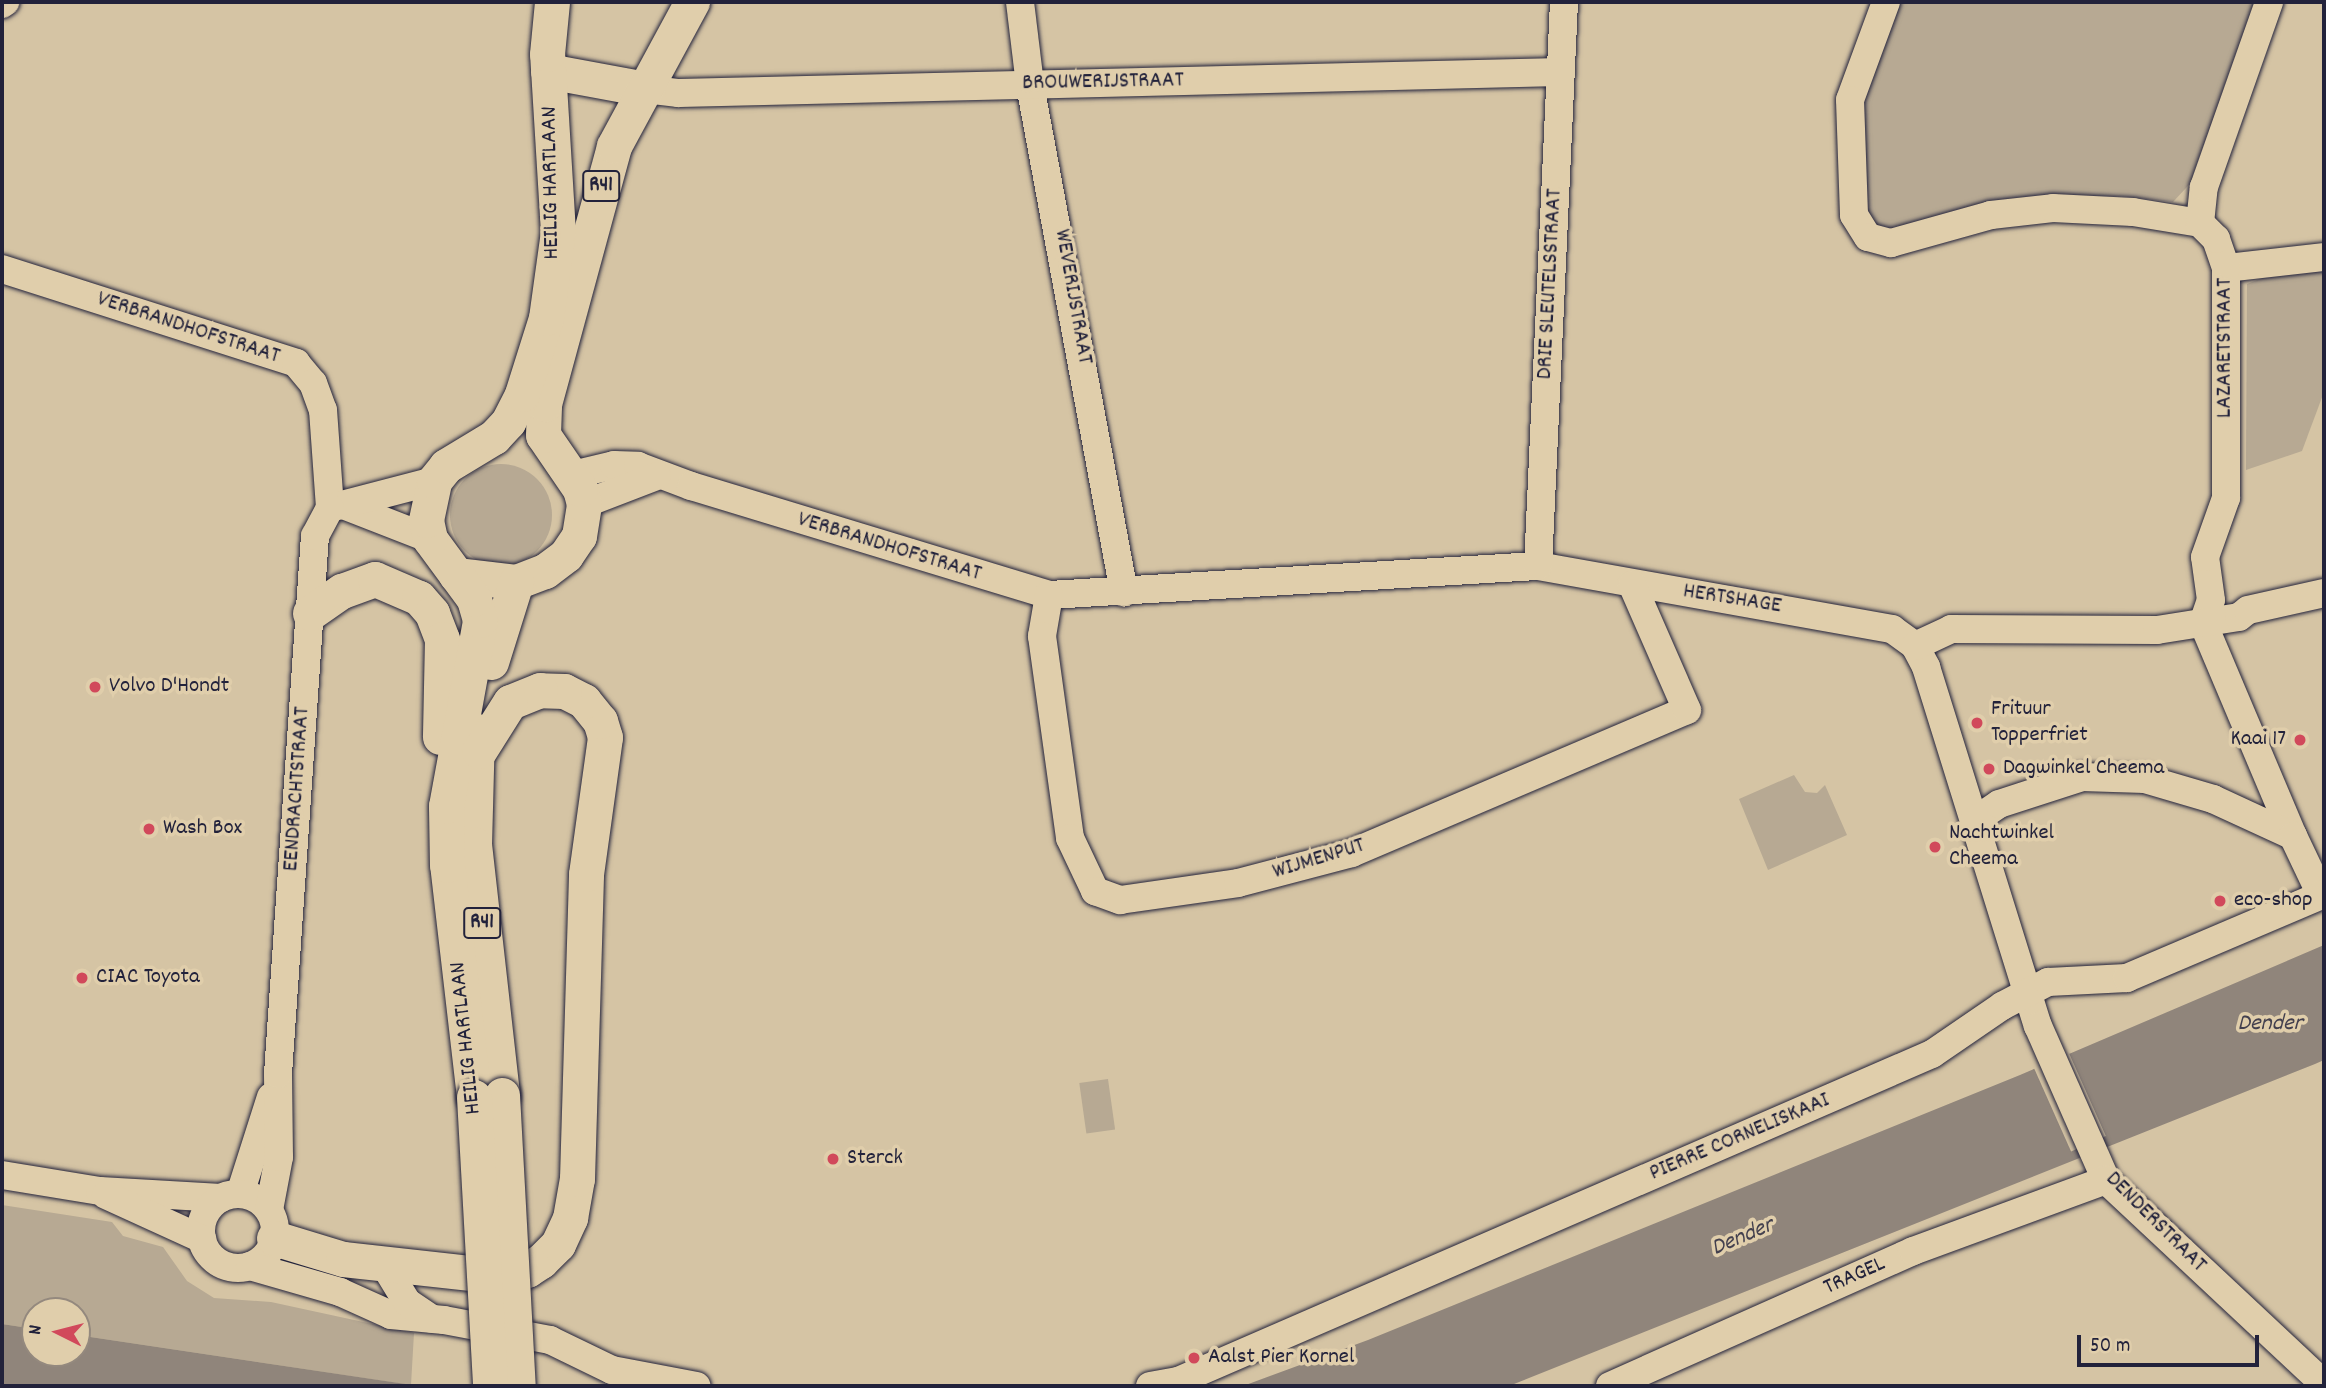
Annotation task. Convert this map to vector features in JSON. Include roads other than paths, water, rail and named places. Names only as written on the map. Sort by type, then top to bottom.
[{"type":"main road","name":"HEILIG HARTLAAN","points":[[434,481],[460,454],[494,437],[508,422],[522,394],[546,318],[558,232],[548,71],[552,2]]},
{"type":"main road","name":"HEILIG HARTLAAN","points":[[578,490],[543,435],[544,404],[566,338],[598,193],[614,146],[691,2]]},
{"type":"main road","name":"HEILIG HARTLAAN","points":[[548,71],[645,89]]},
{"type":"main road","points":[[430,539],[426,520],[434,481]]},
{"type":"main road","points":[[456,575],[516,582],[545,571],[566,555],[579,536],[578,490]]},
{"type":"main road","name":"HEILIG HARTLAAN","points":[[430,539],[474,599],[480,620],[446,806],[447,865],[488,1096],[490,1386]]},
{"type":"main road","points":[[310,613],[342,591],[374,579],[405,590],[432,613],[443,659],[438,778],[446,806]]},
{"type":"main road","name":"HEILIG HARTLAAN","points":[[516,582],[493,651],[475,741],[480,751],[474,844],[488,1096],[518,1386]]},
{"type":"main road","points":[[272,1224],[316,1253],[385,1266],[496,1276],[527,1270],[555,1248],[570,1218],[577,1179],[586,874],[605,737],[600,721],[584,701],[564,691],[540,690],[510,702],[480,751]]},
{"type":"street","name":"WEVERIJSTRAAT","points":[[1020,2],[1030,85],[1124,592]]},
{"type":"street","name":"DRIE SLEUTELSSTRAAT","points":[[1538,566],[1564,2]]},
{"type":"street","points":[[1886,2],[1850,100],[1854,215],[1868,237],[1891,243],[1991,215],[2053,208],[2133,212],[2200,223],[2204,187],[2269,2]]},
{"type":"street","name":"BROUWERIJSTRAAT","points":[[645,89],[679,93],[1561,72]]},
{"type":"street","name":"LAZARETSTRAAT","points":[[2200,223],[2216,239],[2226,268],[2226,498],[2205,557],[2211,600],[2203,623]]},
{"type":"street","points":[[2226,268],[2324,257]]},
{"type":"street","name":"VERBRANDHOFSTRAAT","points":[[2,269],[296,363],[313,383],[323,410],[337,506]]},
{"type":"street","name":"VERBRANDHOFSTRAAT","points":[[578,490],[657,476],[1049,595],[1124,592]]},
{"type":"street","points":[[337,506],[434,481]]},
{"type":"street","points":[[337,506],[430,539]]},
{"type":"street","name":"EENDRACHTSTRAAT","points":[[272,1224],[279,1157],[278,1074],[315,536],[337,506]]},
{"type":"street","name":"HERTSHAGE","points":[[1124,592],[1538,566],[1867,621],[1892,629],[1915,646]]},
{"type":"street","name":"WIJMENPUT","points":[[1049,595],[1042,636],[1070,838],[1095,891],[1110,900],[1238,883],[1352,853],[1687,710],[1632,583]]},
{"type":"street","points":[[1915,646],[1951,629],[2111,633],[2203,623],[2239,617],[2248,610],[2324,593]]},
{"type":"street","points":[[2203,623],[2293,836],[2323,894]]},
{"type":"street","name":"DENDERSTRAAT","points":[[1915,646],[1926,667],[2026,993],[2091,1152],[2106,1180],[2324,1384]]},
{"type":"street","points":[[1975,821],[1985,818],[1999,804],[2069,781],[2121,777],[2183,789],[2293,836]]},
{"type":"street","name":"PIERRE CORNELISKAAI","points":[[1150,1386],[1178,1381],[1932,1054],[2026,993],[2048,982],[2127,978],[2323,894]]},
{"type":"street","name":"EENDRACHTSTRAAT","points":[[230,1196],[278,1074]]},
{"type":"street","points":[[2,1175],[100,1191],[251,1196],[272,1224],[269,1251],[250,1266]]},
{"type":"street","name":"TRAGEL","points":[[1610,1386],[1913,1251],[2106,1180]]},
{"type":"street","points":[[100,1191],[202,1239],[220,1264],[250,1266],[340,1292],[391,1315],[432,1319],[550,1340],[612,1370],[697,1386]]},
{"type":"street","points":[[202,1239],[205,1214],[230,1196]]},
{"type":"street","points":[[385,1266],[407,1302],[432,1319]]},
{"type":"water","name":"Dender","points":[[2324,945],[2324,1060],[2315,1064],[1509,1386],[1243,1386],[1368,1340],[2020,1075]]},
{"type":"water","points":[[2,1324],[21,1327],[21,1367],[91,1367],[91,1337],[419,1386],[2,1386]]},
{"type":"place","name":"Volvo D'Hondt","points":[[95,687]]},
{"type":"place","name":"Frituur Topperfriet","points":[[1977,723]]},
{"type":"place","name":"Kaai 17","points":[[2300,740]]},
{"type":"place","name":"Dagwinkel Cheema","points":[[1989,769]]},
{"type":"place","name":"Wash Box","points":[[149,829]]},
{"type":"place","name":"Nachtwinkel Cheema","points":[[1935,847]]},
{"type":"place","name":"eco-shop","points":[[2220,901]]},
{"type":"place","name":"CIAC Toyota","points":[[82,978]]},
{"type":"place","name":"Sterck","points":[[833,1159]]},
{"type":"place","name":"Aalst Pier Kornel","points":[[1194,1358]]}]
